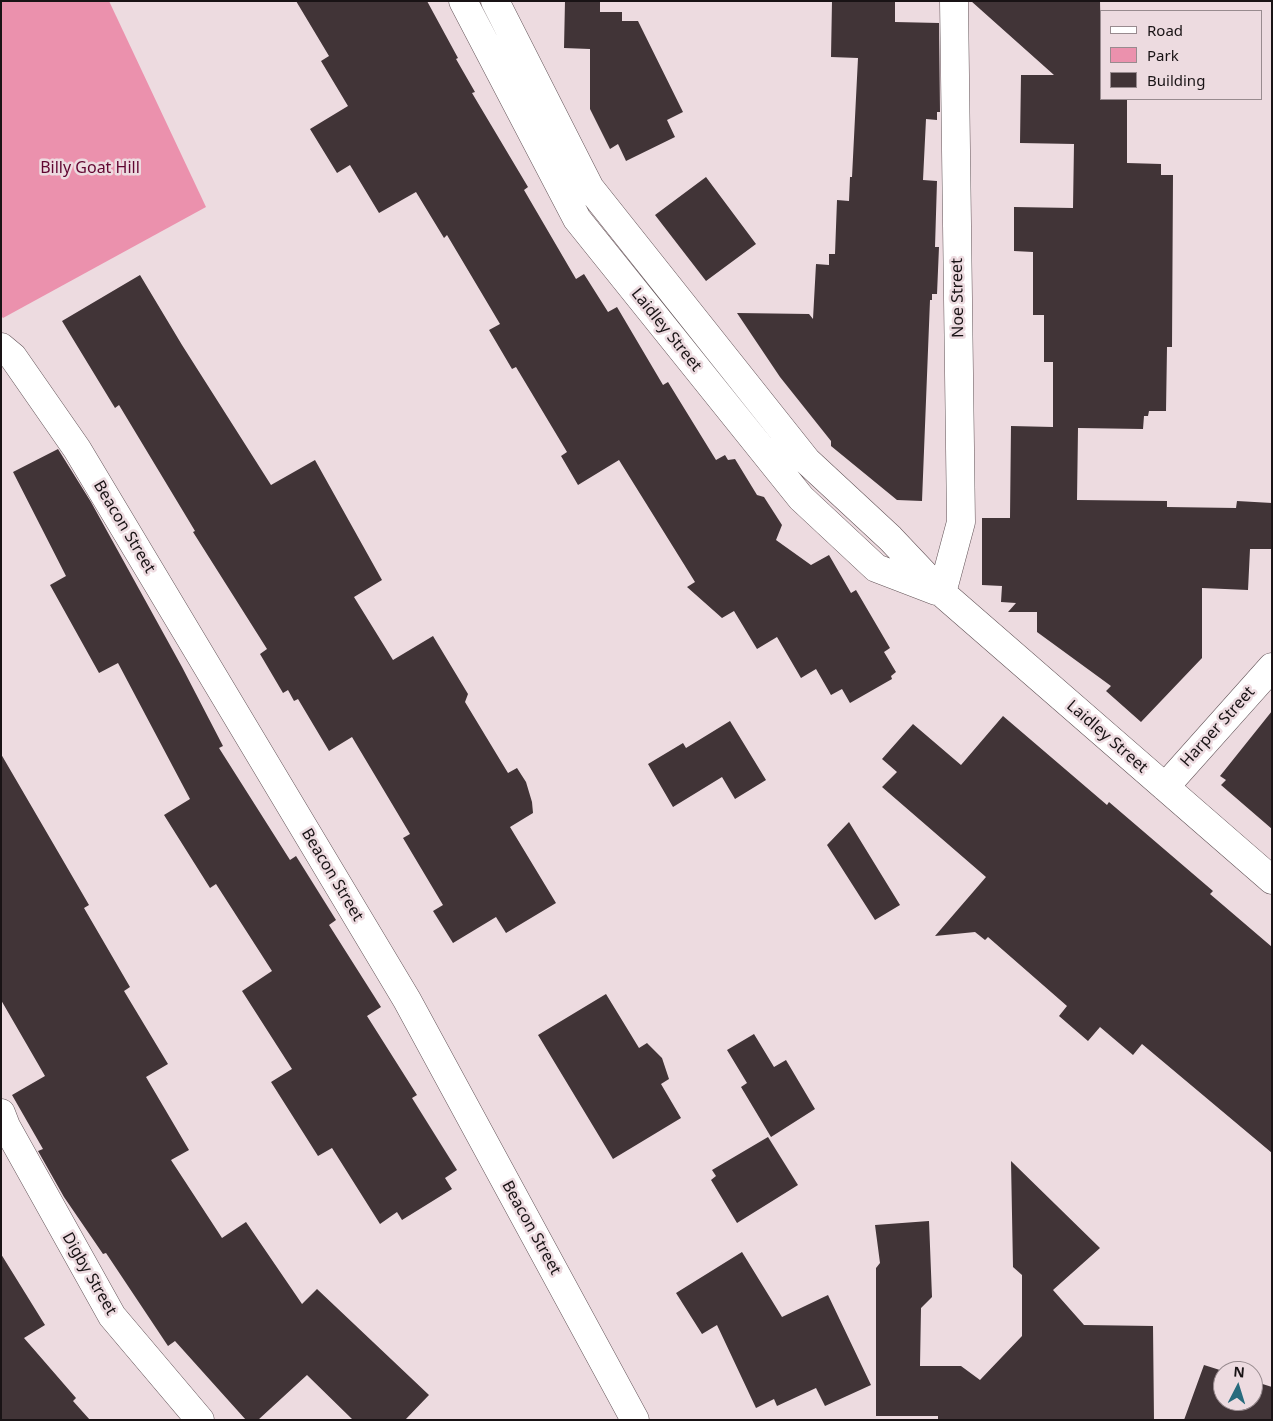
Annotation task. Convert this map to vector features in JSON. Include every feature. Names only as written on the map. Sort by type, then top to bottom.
[{"type":"street","name":"Laidley Street","points":[[463,1],[577,219],[801,498],[876,568],[942,593]]},
{"type":"street","name":"Laidley Street","points":[[495,1],[590,188],[806,461],[890,538],[942,593],[1272,880]]},
{"type":"street","name":"Noe Street","points":[[942,593],[961,522],[954,1]]},
{"type":"street","name":"Beacon Street","points":[[1,348],[13,357],[77,449],[402,992],[636,1419]]},
{"type":"street","name":"Harper Street","points":[[1165,787],[1272,667]]},
{"type":"street","name":"Digby Street","points":[[1,1113],[6,1126],[112,1316],[200,1420]]},
{"type":"green space","name":"Billy Goat Hill","points":[[1,1],[109,1],[206,207],[3,318],[1,316]]},
{"type":"building","points":[[296,1],[427,1],[475,92],[472,93],[528,187],[524,190],[576,279],[584,274],[608,312],[617,307],[663,385],[668,382],[716,460],[725,455],[728,460],[735,459],[757,495],[764,497],[782,525],[776,540],[811,565],[829,555],[851,593],[856,590],[890,648],[884,652],[896,672],[891,676],[892,679],[850,703],[842,689],[831,695],[816,669],[801,678],[777,637],[757,649],[734,611],[722,618],[687,587],[695,582],[619,460],[578,485],[561,456],[567,452],[516,367],[512,369],[489,330],[500,324],[447,235],[444,238],[416,192],[379,213],[350,165],[337,173],[310,129],[348,106],[321,61],[329,56]]},
{"type":"building","points":[[565,1],[600,1],[600,12],[622,12],[622,21],[638,21],[683,112],[667,120],[675,137],[626,161],[618,144],[610,149],[590,109],[590,49],[564,48]]},
{"type":"building","points":[[832,1],[895,1],[895,22],[939,23],[940,112],[937,112],[937,120],[926,119],[923,180],[937,181],[935,247],[939,247],[937,294],[932,294],[932,300],[930,300],[922,501],[897,500],[831,446],[831,441],[780,377],[737,313],[809,314],[813,319],[816,264],[829,265],[829,254],[835,254],[837,200],[849,201],[850,177],[852,177],[858,58],[831,57]]},
{"type":"building","points":[[971,1],[1100,1],[1100,100],[1127,100],[1127,163],[1161,164],[1161,175],[1173,175],[1172,347],[1167,347],[1166,411],[1149,411],[1148,416],[1144,416],[1143,429],[1078,428],[1077,500],[1167,501],[1167,507],[1236,508],[1237,501],[1272,503],[1272,549],[1250,549],[1248,590],[1202,588],[1202,658],[1141,722],[1106,691],[1111,686],[1037,632],[1037,612],[1008,612],[1016,603],[1001,602],[1002,586],[982,585],[982,518],[1010,518],[1011,426],[1053,427],[1053,362],[1044,362],[1044,315],[1033,315],[1033,252],[1014,251],[1014,207],[1073,208],[1074,144],[1020,143],[1021,75],[1054,75]]},
{"type":"building","points":[[706,177],[756,244],[706,281],[655,215]]},
{"type":"building","points":[[140,275],[271,485],[315,460],[382,580],[354,597],[393,660],[433,636],[468,694],[465,702],[508,773],[517,768],[526,782],[533,813],[510,827],[556,903],[506,933],[496,917],[453,943],[433,911],[443,905],[403,838],[410,834],[352,737],[329,751],[298,699],[294,701],[288,690],[283,693],[260,654],[267,649],[193,532],[195,531],[119,405],[115,408],[62,321]]},
{"type":"building","points":[[58,449],[91,502],[182,667],[223,746],[219,748],[290,860],[296,856],[336,920],[329,925],[381,1007],[367,1016],[417,1095],[412,1098],[457,1170],[445,1178],[452,1189],[402,1220],[397,1212],[380,1224],[332,1148],[318,1156],[271,1082],[292,1069],[242,991],[272,971],[216,884],[210,888],[164,815],[190,799],[118,663],[99,673],[50,585],[66,576],[13,472]]},
{"type":"building","points":[[1272,711],[1272,829],[1221,785],[1226,780],[1220,776]]},
{"type":"building","points":[[1003,716],[1107,805],[1109,802],[1213,891],[1210,894],[1272,947],[1272,1153],[1142,1044],[1133,1055],[1100,1027],[1088,1041],[1059,1016],[1067,1006],[988,937],[985,940],[975,932],[935,936],[986,877],[882,787],[897,772],[882,759],[913,724],[961,765]]},
{"type":"building","points":[[730,721],[766,780],[735,799],[722,777],[673,807],[648,764],[683,743],[686,748]]},
{"type":"building","points":[[1,754],[89,905],[84,908],[130,987],[124,991],[168,1064],[146,1077],[189,1150],[171,1160],[222,1238],[246,1222],[302,1304],[317,1289],[429,1395],[405,1420],[353,1420],[307,1375],[258,1420],[246,1420],[175,1341],[168,1346],[106,1253],[103,1254],[64,1197],[38,1151],[43,1149],[12,1095],[45,1076],[1,1000]]},
{"type":"building","points":[[849,822],[900,905],[875,920],[827,845]]},
{"type":"building","points":[[606,994],[639,1048],[647,1043],[662,1058],[669,1079],[661,1084],[681,1118],[613,1159],[538,1035]]},
{"type":"building","points":[[754,1034],[774,1067],[786,1060],[815,1109],[771,1137],[741,1087],[747,1083],[727,1050]]},
{"type":"building","points":[[768,1137],[798,1185],[737,1223],[711,1180],[716,1176],[712,1170]]},
{"type":"building","points":[[1011,1161],[1100,1248],[1053,1290],[1084,1325],[1153,1326],[1154,1420],[938,1420],[938,1416],[876,1416],[876,1268],[880,1263],[875,1225],[929,1221],[932,1297],[921,1308],[920,1366],[961,1366],[980,1380],[1022,1336],[1022,1275],[1013,1267]]},
{"type":"building","points":[[742,1252],[782,1317],[828,1295],[871,1385],[825,1406],[816,1388],[777,1406],[774,1399],[756,1408],[717,1325],[702,1334],[676,1293]]},
{"type":"building","points":[[1,1254],[45,1325],[24,1338],[76,1398],[73,1401],[90,1420],[1,1420]]},
{"type":"building","points":[[1204,1365],[1213,1368],[1213,1411],[1263,1411],[1263,1384],[1272,1387],[1272,1420],[1184,1420]]}]
